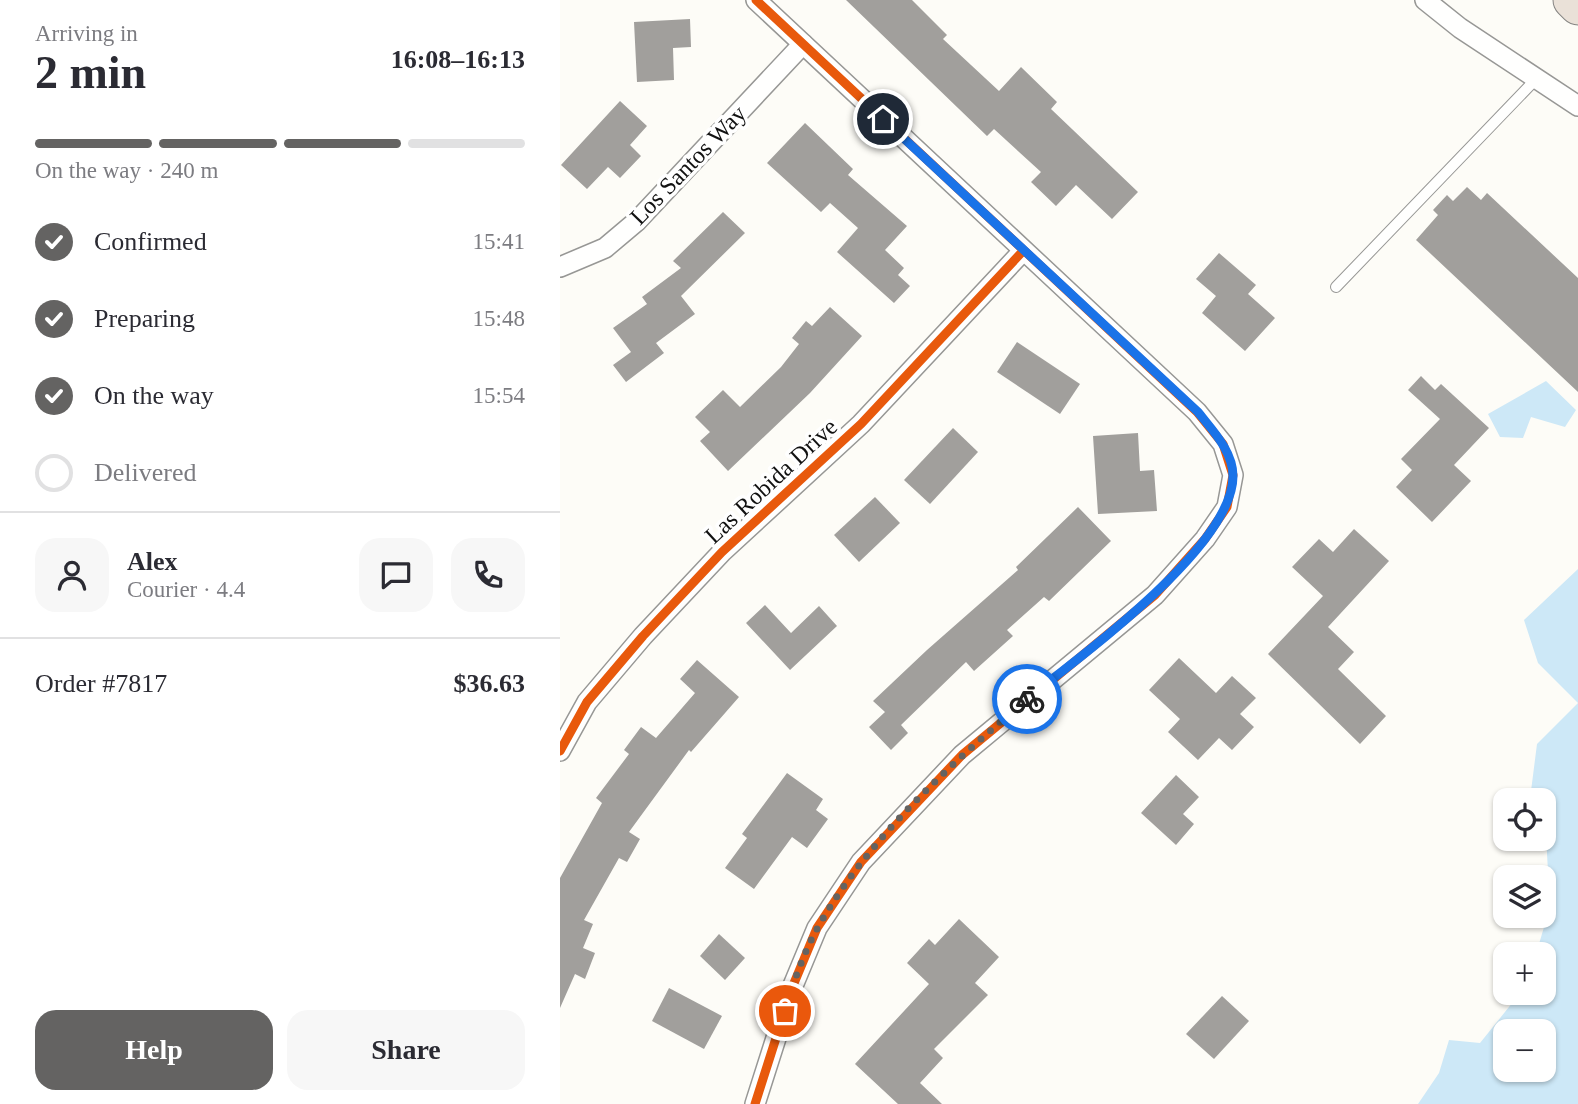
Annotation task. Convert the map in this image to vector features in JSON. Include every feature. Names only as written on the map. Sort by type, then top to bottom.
[{"type":"highway","points":[[1572,0],[1578,6]]},
{"type":"street","points":[[755,1104],[792,988],[817,928],[861,862],[962,755],[1155,595],[1205,538],[1227,507],[1233,475],[1223,444],[1198,412],[756,0]]},
{"type":"street","points":[[1425,0],[1461,28],[1578,106]]},
{"type":"street","name":"Los Santos Way","points":[[560,267],[605,248],[637,221],[803,44]]},
{"type":"street","name":"Las Robida Drive","points":[[560,751],[587,702],[643,636],[722,552],[861,424],[1023,251]]},
{"type":"lane","points":[[1336,287],[1537,78]]},
{"type":"water","points":[[1546,381],[1576,410],[1565,427],[1531,417],[1523,438],[1500,437],[1488,414]]},
{"type":"water","points":[[1578,569],[1578,703],[1538,663],[1524,620]]},
{"type":"water","points":[[1578,703],[1578,1104],[1418,1104],[1439,1073],[1449,1040],[1480,1043],[1493,1027],[1493,1082],[1556,1082],[1556,1019],[1499,1019],[1511,1005],[1556,1005],[1556,942],[1540,942],[1544,928],[1556,928],[1556,865],[1548,865],[1547,851],[1556,851],[1556,788],[1531,788],[1537,744]]},
{"type":"building","points":[[846,0],[912,0],[947,35],[943,39],[999,91],[1021,67],[1057,102],[1051,109],[1138,192],[1112,219],[1076,185],[1056,206],[1031,182],[1041,172],[994,129],[987,136]]},
{"type":"building","points":[[690,19],[691,47],[673,48],[674,80],[637,82],[634,22]]},
{"type":"building","points":[[620,101],[647,126],[630,145],[641,156],[620,178],[608,167],[587,189],[561,165]]},
{"type":"building","points":[[805,123],[853,169],[848,175],[907,226],[885,250],[904,268],[898,275],[910,286],[894,303],[837,252],[858,228],[830,203],[821,212],[767,163]]},
{"type":"building","points":[[1467,187],[1481,200],[1487,193],[1578,278],[1578,392],[1416,240],[1438,215],[1433,210],[1447,195],[1453,201]]},
{"type":"building","points":[[723,212],[745,233],[681,296],[695,314],[656,343],[664,353],[626,382],[613,365],[631,352],[613,328],[647,304],[642,297],[681,268],[673,261]]},
{"type":"building","points":[[1219,253],[1256,285],[1248,294],[1275,318],[1245,351],[1202,313],[1216,296],[1196,279]]},
{"type":"building","points":[[830,307],[862,336],[810,393],[728,471],[700,441],[710,432],[695,417],[723,390],[740,407],[781,367],[799,344],[792,338],[806,321],[812,326]]},
{"type":"building","points":[[1017,342],[1080,384],[1060,414],[997,372]]},
{"type":"building","points":[[1421,376],[1435,390],[1441,384],[1489,428],[1454,465],[1471,481],[1432,522],[1396,487],[1412,470],[1401,459],[1440,419],[1408,390]]},
{"type":"building","points":[[953,428],[978,452],[930,504],[904,480]]},
{"type":"building","points":[[1138,433],[1140,471],[1154,470],[1157,511],[1098,514],[1093,436]]},
{"type":"building","points":[[875,497],[900,523],[859,562],[834,535]]},
{"type":"building","points":[[1078,507],[1111,541],[1049,601],[1044,597],[1007,630],[1013,636],[974,671],[966,662],[901,725],[908,733],[891,750],[869,727],[885,712],[873,701],[1018,570],[1016,567]]},
{"type":"building","points":[[1354,529],[1389,561],[1328,627],[1354,652],[1338,669],[1386,716],[1360,744],[1268,654],[1323,596],[1292,567],[1319,539],[1333,552]]},
{"type":"building","points":[[765,605],[791,633],[819,606],[837,626],[790,670],[746,623]]},
{"type":"building","points":[[1179,658],[1216,693],[1232,676],[1256,698],[1240,714],[1254,727],[1232,750],[1219,738],[1198,760],[1168,732],[1180,719],[1149,690]]},
{"type":"building","points":[[697,660],[739,697],[691,752],[689,750],[629,832],[640,839],[627,862],[619,858],[584,920],[593,924],[583,948],[595,953],[585,979],[575,974],[560,1008],[560,878],[602,803],[596,798],[629,754],[624,750],[641,727],[656,738],[695,693],[680,679]]},
{"type":"building","points":[[787,773],[823,799],[816,810],[828,819],[807,848],[792,837],[754,889],[725,868],[747,838],[742,834]]},
{"type":"building","points":[[1176,775],[1199,797],[1183,814],[1194,824],[1176,845],[1141,813]]},
{"type":"building","points":[[959,919],[999,957],[975,983],[988,995],[934,1049],[943,1058],[920,1083],[942,1104],[898,1104],[855,1064],[929,984],[907,963],[929,939],[935,945]]},
{"type":"building","points":[[719,934],[745,958],[725,980],[700,956]]},
{"type":"building","points":[[669,988],[722,1016],[704,1049],[652,1021]]},
{"type":"building","points":[[1222,996],[1249,1021],[1214,1059],[1186,1034]]},
{"type":"cycle path","points":[[755,1104],[792,988],[817,928],[861,862],[962,755],[1155,595],[1205,539],[1227,507],[1233,475],[1223,444],[1197,412],[756,0]]},
{"type":"cycle path","points":[[560,751],[587,702],[643,636],[722,552],[861,424],[1023,251]]},
{"type":"way so far","points":[[785,1011],[817,928],[861,862],[962,755],[1027,699]]},
{"type":"route","points":[[883,119],[1198,412],[1223,444],[1233,475],[1227,507],[1205,538],[1155,595],[1087,653],[1027,699]]}]
